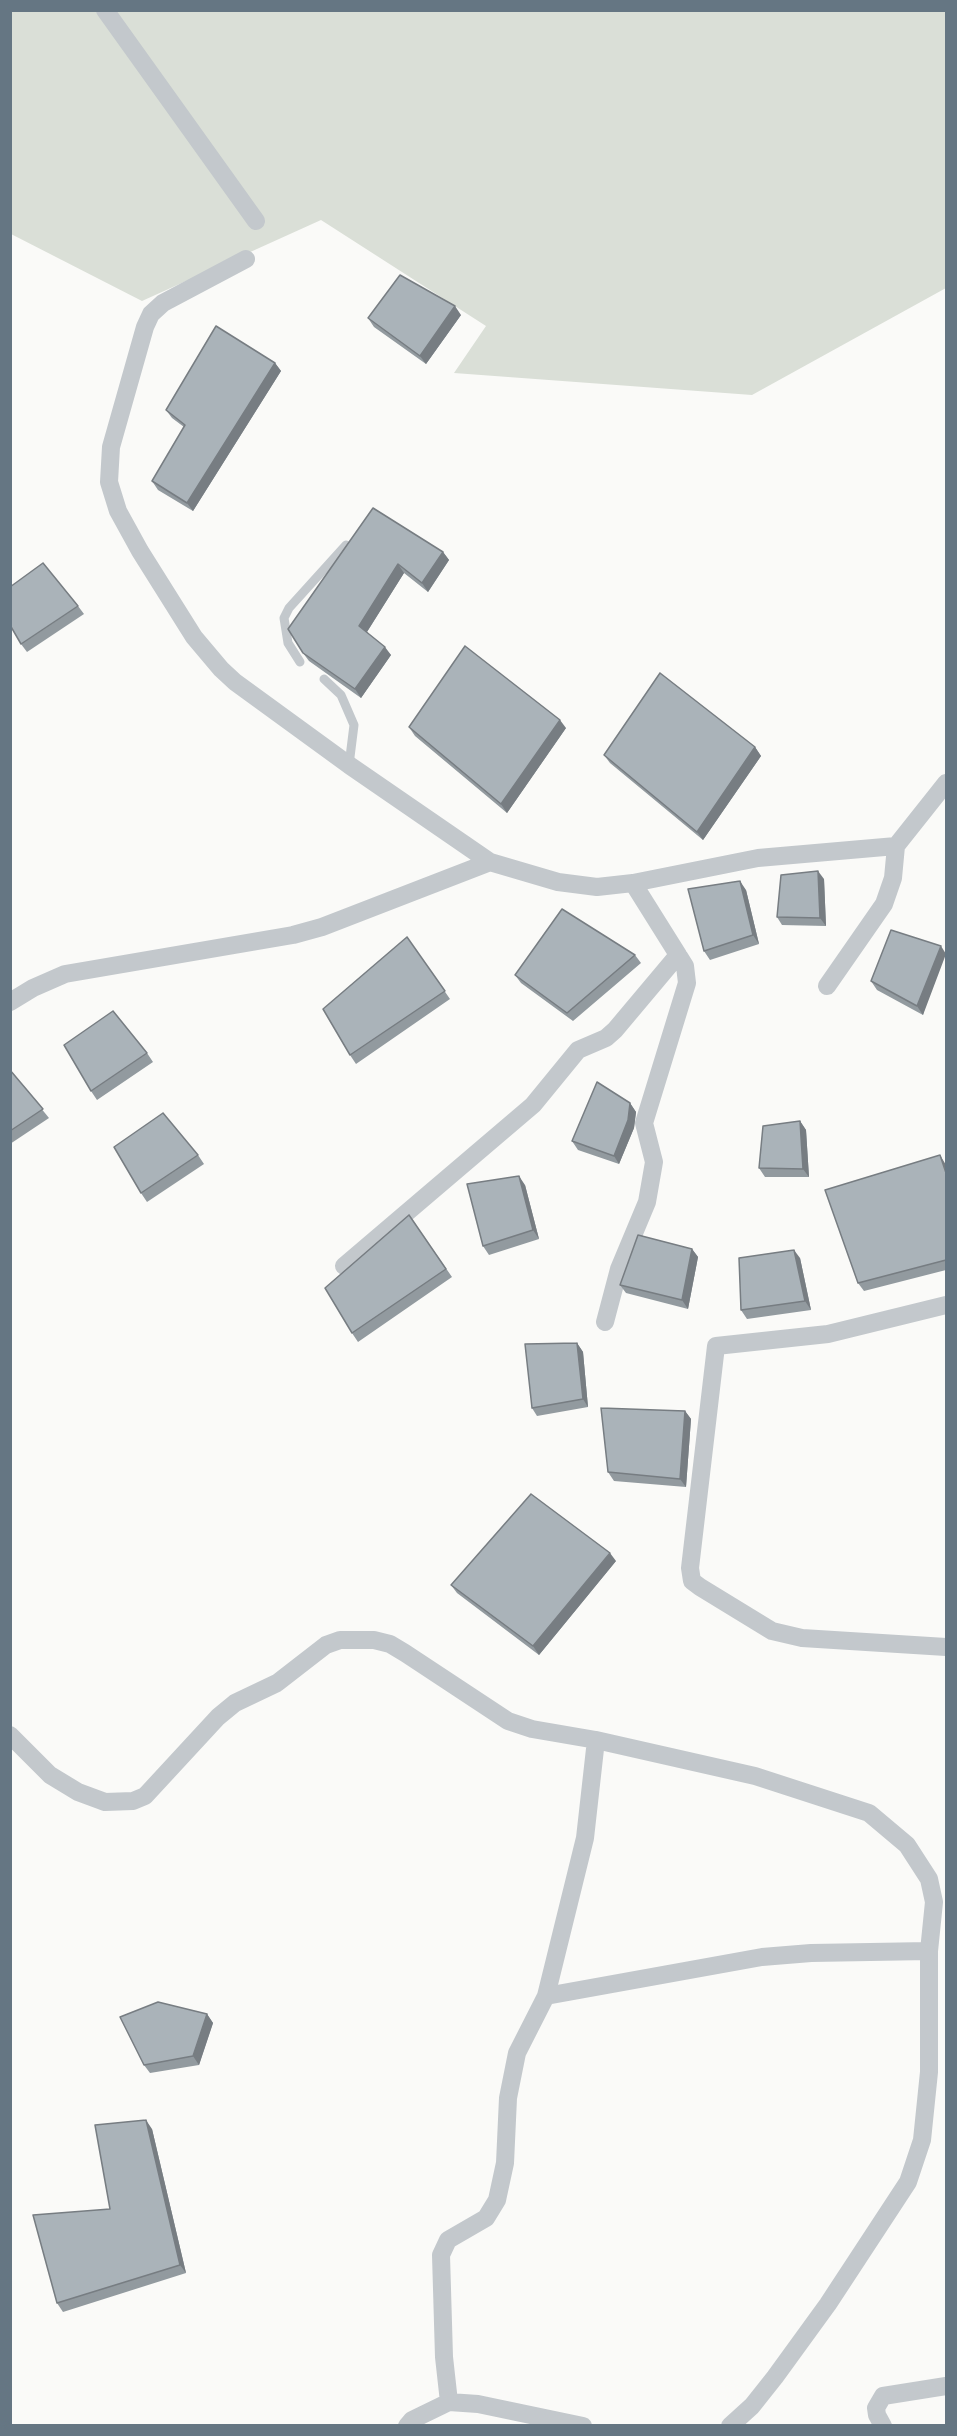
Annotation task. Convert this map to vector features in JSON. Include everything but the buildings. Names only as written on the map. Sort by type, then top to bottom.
[{"type":"street","points":[[105,10],[256,221]]},
{"type":"street","points":[[246,259],[175,296],[151,314],[117,420],[111,447],[109,482],[118,511],[140,551],[206,654],[235,682],[349,765],[490,862],[580,887],[633,883],[758,858],[896,846]]},
{"type":"street","points":[[827,986],[884,904],[893,878],[896,846],[946,783]]},
{"type":"street","points":[[10,1002],[33,988],[65,974],[293,935],[322,927],[490,862]]},
{"type":"street","points":[[605,1322],[619,1269],[642,1217],[650,1191],[654,1162],[644,1123],[687,983],[687,971],[633,883]]},
{"type":"street","points":[[344,1266],[533,1105],[578,1050],[606,1038],[615,1030],[678,955]]},
{"type":"street","points":[[946,1305],[828,1334],[716,1346],[692,1536],[690,1575],[700,1587],[772,1631],[802,1638],[946,1647]]},
{"type":"street","points":[[10,1735],[50,1775],[78,1792],[105,1802],[133,1802],[145,1796],[218,1717],[235,1702],[277,1683],[326,1645],[340,1640],[374,1640],[390,1644],[405,1653],[508,1721],[532,1729],[596,1740],[755,1776],[869,1813],[907,1845],[918,1858],[929,1879],[934,1902],[930,1951],[929,2072],[922,2140],[908,2182],[828,2304],[752,2406],[730,2426]]},
{"type":"street","points":[[449,2402],[444,2357],[441,2255],[448,2240],[486,2218],[497,2200],[505,2163],[508,2098],[517,2053],[546,1996],[585,1838],[596,1740]]},
{"type":"street","points":[[546,1996],[762,1957],[811,1953],[930,1951]]},
{"type":"street","points":[[883,2426],[876,2408],[884,2396],[946,2386]]},
{"type":"street","points":[[407,2426],[412,2420],[449,2402],[478,2404],[583,2426]]},
{"type":"lane","points":[[300,662],[288,643],[284,618],[289,608],[346,545]]},
{"type":"lane","points":[[324,679],[341,695],[354,724],[349,765]]},
{"type":"shaded area","points":[[10,11],[946,11],[946,288],[752,395],[454,373],[486,326],[321,220],[142,301],[11,234]]}]
